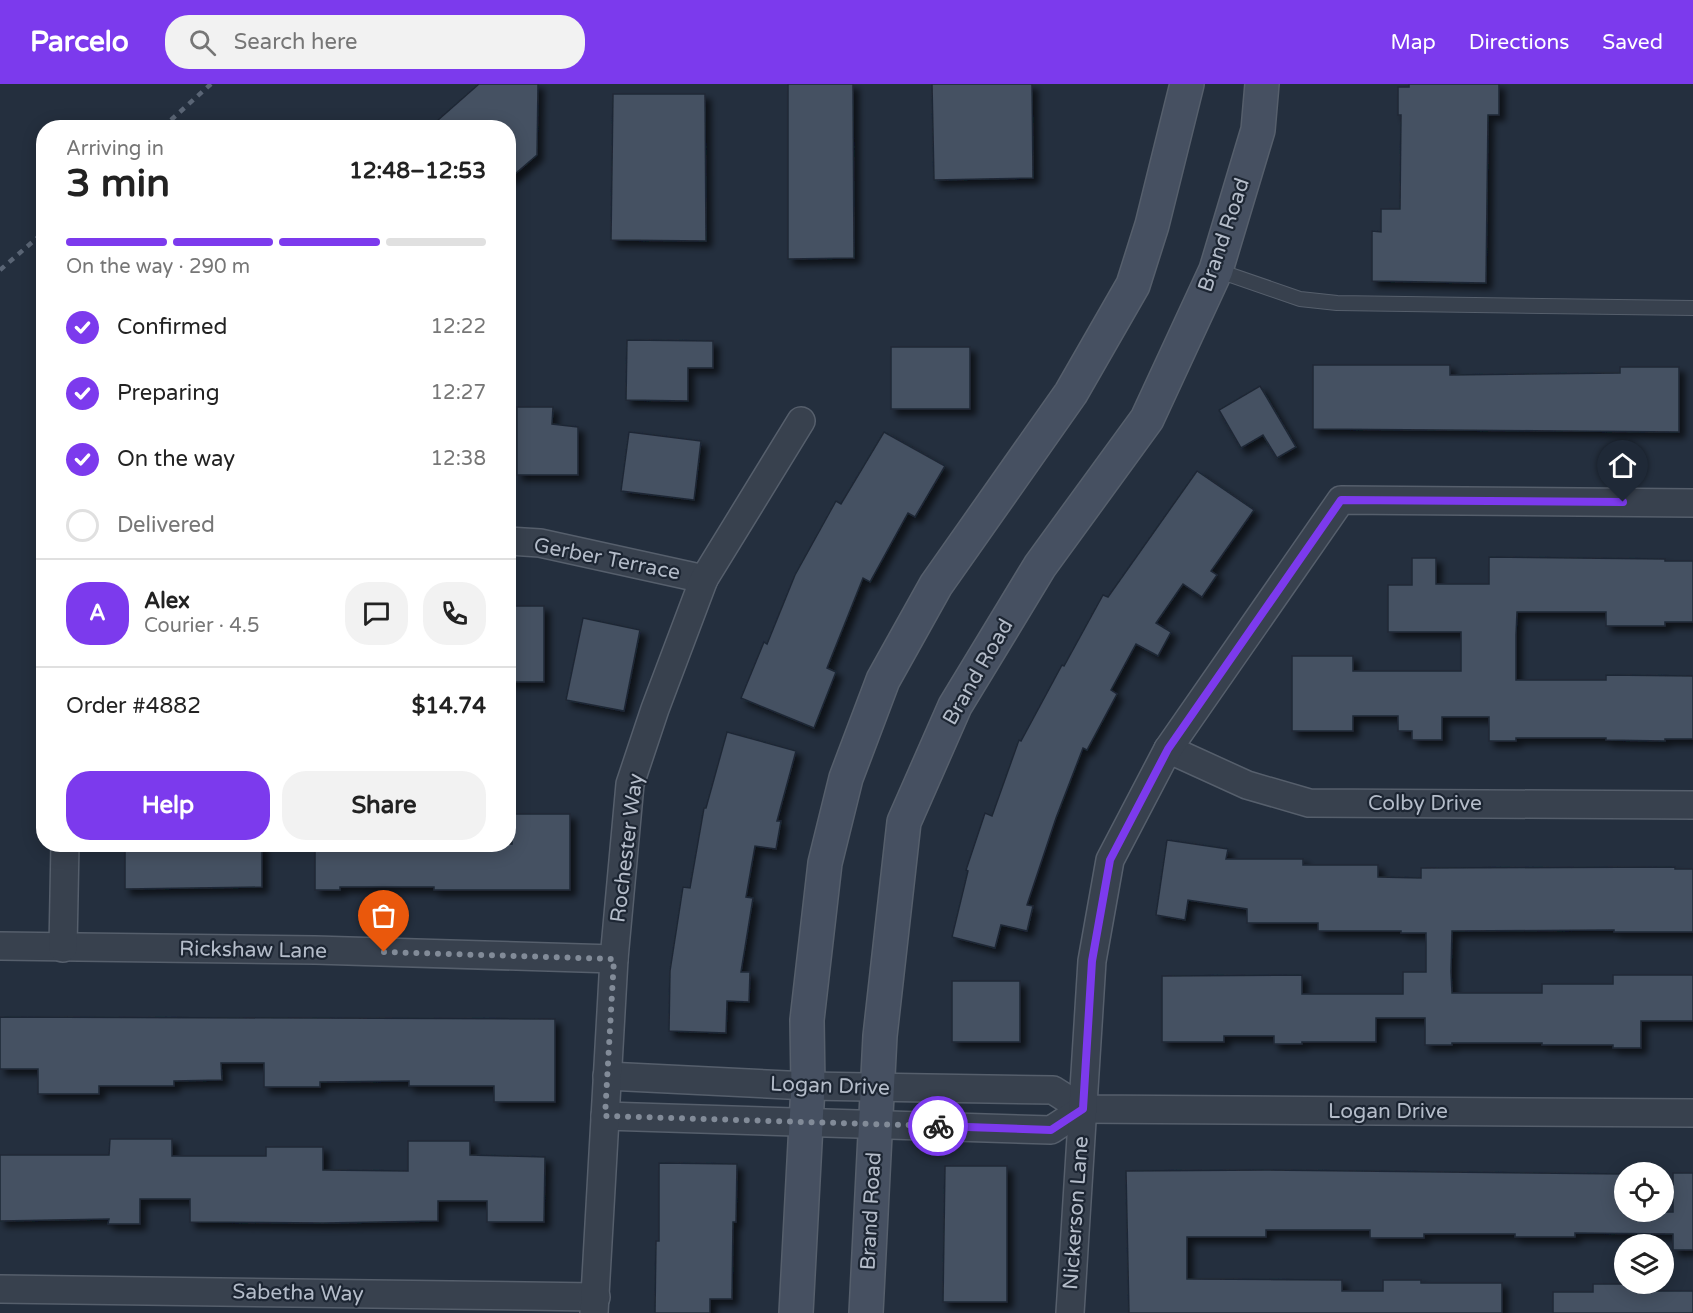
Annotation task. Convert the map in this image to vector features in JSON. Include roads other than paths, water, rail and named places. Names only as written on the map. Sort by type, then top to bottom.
[{"type":"main road","points":[[796,1313],[808,1086],[807,1020],[825,863],[846,778],[883,680],[936,585],[1071,393],[1133,285],[1152,225],[1187,84]]},
{"type":"main road","name":"Brand Road","points":[[866,1313],[880,1036],[904,822],[961,696],[1040,566],[1146,419],[1216,270],[1257,130],[1262,84]]},
{"type":"street","name":"Rochester Way","points":[[595,1305],[614,959],[630,784],[655,709],[704,579],[801,422]]},
{"type":"street","name":"Nickerson Lane","points":[[1070,1313],[1092,961],[1110,860],[1168,749],[1341,500],[1693,503]]},
{"type":"street","name":"Gerber Terrace","points":[[516,542],[540,543],[704,579]]},
{"type":"street","name":"Colby Drive","points":[[1168,749],[1247,785],[1309,803],[1693,805]]},
{"type":"street","points":[[63,948],[64,852]]},
{"type":"street","name":"Rickshaw Lane","points":[[0,946],[315,950],[614,959]]},
{"type":"street","name":"Logan Drive","points":[[607,1076],[808,1086],[1053,1090],[1083,1109],[1693,1113]]},
{"type":"street","name":"Logan Drive","points":[[605,1116],[1051,1130],[1083,1109]]},
{"type":"street","name":"Sabetha Way","points":[[0,1289],[595,1305]]},
{"type":"lane","points":[[1216,270],[1300,299],[1337,303],[1693,308]]},
{"type":"railway","points":[[171,120],[211,84]]},
{"type":"railway","points":[[0,270],[36,239]]}]
